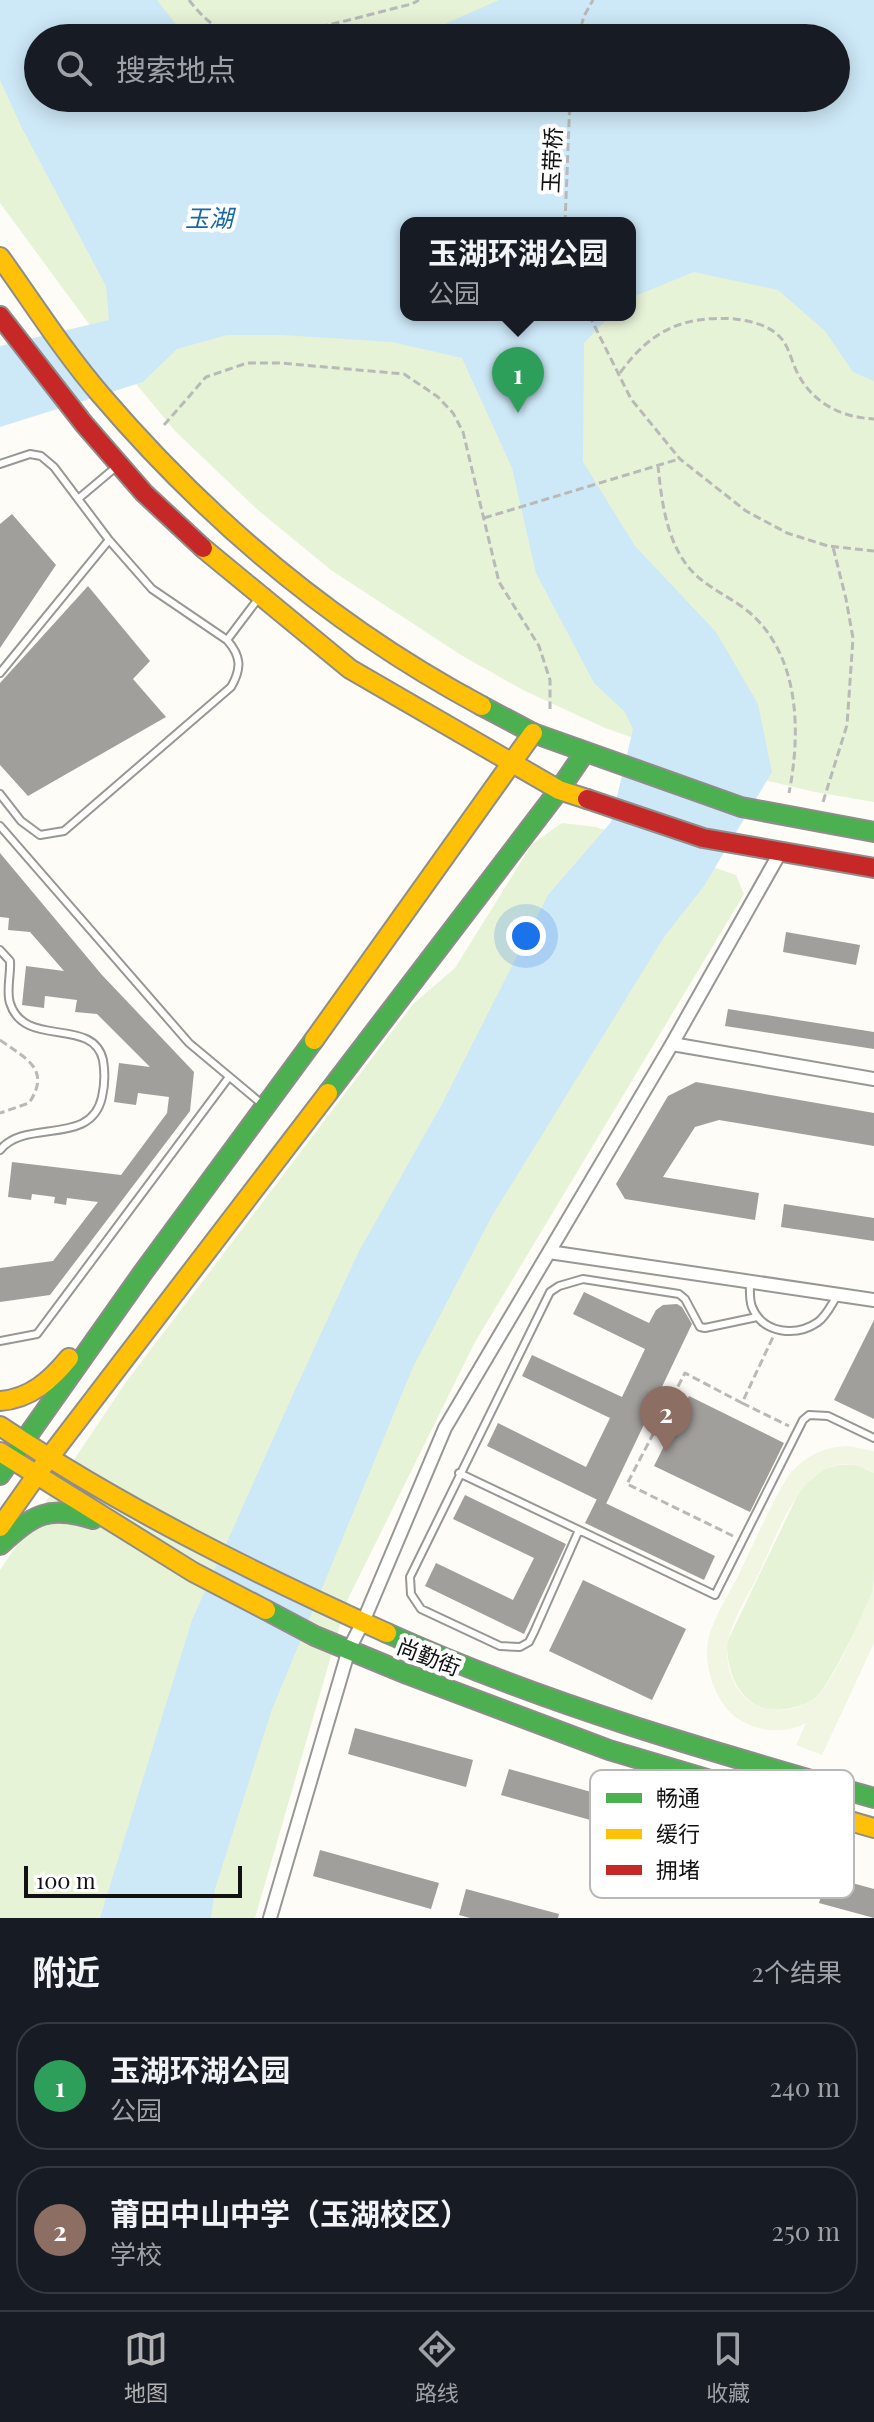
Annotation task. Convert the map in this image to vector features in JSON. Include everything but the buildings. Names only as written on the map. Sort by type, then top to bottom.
[{"type":"main road","points":[[0,257],[121,419],[186,489],[304,590],[383,647],[533,733],[741,807],[874,832]]},
{"type":"main road","points":[[0,316],[119,465],[170,519],[350,669],[559,790],[703,838],[874,868]]},
{"type":"main road","points":[[4,1463],[350,991],[533,733]]},
{"type":"main road","points":[[0,1527],[48,1459],[585,752]]},
{"type":"main road","points":[[0,1401],[30,1392],[58,1372],[144,1271]]},
{"type":"main road","name":"尚勤街","points":[[0,1426],[48,1459],[208,1547],[363,1622],[478,1672],[563,1704],[774,1770]]},
{"type":"main road","name":"尚勤街","points":[[4,1463],[36,1475],[193,1572],[315,1636],[609,1750],[677,1770]]},
{"type":"main road","points":[[0,1545],[26,1521],[64,1510],[117,1526]]},
{"type":"main road","name":"尚勤街","points":[[854,1792],[874,1798]]},
{"type":"main road","name":"尚勤街","points":[[854,1822],[874,1828]]},
{"type":"street","points":[[270,1918],[349,1649],[445,1428],[672,1044],[781,851]]},
{"type":"street","points":[[672,1044],[874,1079]]},
{"type":"street","points":[[549,1252],[874,1300]]},
{"type":"lane","points":[[0,464],[30,454],[41,456],[54,467],[109,540],[152,589],[227,640],[236,651],[239,665],[238,675],[231,687],[64,831],[40,835],[21,821],[0,794]]},
{"type":"lane","points":[[78,499],[119,465]]},
{"type":"lane","points":[[0,673],[109,540]]},
{"type":"lane","points":[[227,640],[261,597]]},
{"type":"lane","points":[[0,826],[189,1043],[264,1106]]},
{"type":"lane","points":[[0,950],[10,961],[9,1000],[13,1010],[42,1031],[83,1036],[94,1043],[101,1052],[104,1069],[100,1107],[81,1125],[19,1137],[0,1150]]},
{"type":"lane","points":[[0,1341],[37,1334],[229,1077]]},
{"type":"lane","points":[[579,1530],[529,1642],[520,1647],[500,1646],[421,1609],[411,1594],[410,1577],[550,1292],[583,1279],[679,1294],[700,1327],[705,1328],[757,1317]]},
{"type":"lane","points":[[750,1281],[751,1304],[757,1317],[789,1332],[802,1330],[818,1321],[828,1312],[837,1294]]},
{"type":"lane","points":[[459,1473],[715,1595],[803,1420],[817,1414],[828,1416],[874,1438]]},
{"type":"path","points":[[189,0],[212,24]]},
{"type":"path","points":[[324,24],[419,0]]},
{"type":"path","points":[[582,24],[593,0]]},
{"type":"path","name":"玉带桥","points":[[565,217],[569,112]]},
{"type":"path","points":[[618,375],[637,350],[677,324],[692,320],[740,320],[767,327],[781,337],[801,380],[824,405],[857,418],[874,419]]},
{"type":"path","points":[[592,321],[631,399],[680,459],[746,511],[787,533],[833,547],[874,551]]},
{"type":"path","points":[[164,425],[206,377],[247,363],[404,374],[425,386],[453,413],[463,432],[499,582],[539,646],[550,680],[550,709]]},
{"type":"path","points":[[484,518],[680,459]]},
{"type":"path","points":[[658,465],[665,516],[684,562],[697,577],[761,623],[774,640],[784,662],[795,706],[795,761],[789,793]]},
{"type":"path","points":[[823,802],[847,725],[853,638],[833,547]]},
{"type":"path","points":[[0,1040],[26,1056],[34,1066],[37,1085],[29,1103],[0,1113]]},
{"type":"path","points":[[742,1403],[777,1329]]},
{"type":"path","points":[[742,1540],[627,1484],[685,1373],[797,1430]]},
{"type":"green space","points":[[0,0],[874,0],[874,802],[731,772],[605,728],[523,690],[461,655],[331,570],[259,511],[175,431],[109,351],[0,203]]},
{"type":"green space","points":[[562,823],[596,827],[736,875],[744,894],[475,1342],[347,1601],[255,1918],[0,1918],[0,1570],[126,1382],[413,1004],[455,968],[532,844]]},
{"type":"green space","points":[[848,1446],[874,1451],[874,1473],[851,1465],[831,1467],[814,1477],[800,1493],[787,1512],[734,1622],[727,1652],[734,1682],[748,1700],[769,1710],[786,1710],[803,1705],[817,1696],[832,1676],[874,1589],[874,1643],[822,1755],[796,1745],[806,1723],[790,1729],[764,1729],[748,1724],[733,1714],[715,1690],[707,1650],[719,1612],[788,1476],[814,1454]]},
{"type":"green space","points":[[857,1465],[874,1473],[873,1590],[848,1644],[819,1694],[800,1706],[772,1710],[749,1700],[741,1691],[730,1668],[727,1642],[801,1488],[824,1469]]},
{"type":"water","name":"玉湖","points":[[0,0],[157,0],[176,24],[24,24],[24,112],[850,112],[850,24],[445,24],[499,0],[874,0],[874,381],[853,372],[825,331],[778,290],[694,272],[636,296],[636,217],[400,217],[400,321],[605,321],[584,343],[583,462],[635,546],[716,632],[758,704],[772,772],[704,886],[664,937],[492,1216],[413,1367],[271,1712],[215,1889],[211,1918],[100,1918],[192,1620],[358,1253],[442,1104],[548,895],[611,822],[633,729],[624,711],[594,683],[536,573],[512,468],[462,358],[392,342],[227,335],[177,349],[143,382],[0,427],[0,346],[109,320],[106,286],[0,80]]},
{"type":"traffic: fast","points":[[482,706],[533,733],[741,807],[874,832]]},
{"type":"traffic: fast","points":[[328,1093],[585,752]]},
{"type":"traffic: fast","points":[[0,1475],[144,1271],[314,1040]]},
{"type":"traffic: fast","points":[[0,1545],[42,1515],[64,1513],[93,1519]]},
{"type":"traffic: fast","points":[[266,1610],[315,1636],[407,1674],[609,1750],[676,1770]]},
{"type":"traffic: fast","points":[[387,1633],[446,1659],[567,1704],[778,1770]]},
{"type":"traffic: fast","points":[[854,1792],[874,1798]]},
{"type":"traffic: slow","points":[[0,257],[87,379],[142,441],[230,528],[277,568],[376,642],[482,706]]},
{"type":"traffic: slow","points":[[203,548],[350,669],[559,790],[587,799]]},
{"type":"traffic: slow","points":[[314,1040],[533,733]]},
{"type":"traffic: slow","points":[[0,1527],[48,1459],[328,1093]]},
{"type":"traffic: slow","points":[[0,1401],[21,1397],[39,1387],[69,1358]]},
{"type":"traffic: slow","points":[[0,1426],[93,1484],[189,1537],[387,1633]]},
{"type":"traffic: slow","points":[[0,1452],[193,1572],[266,1610]]},
{"type":"traffic: slow","points":[[854,1822],[874,1828]]},
{"type":"traffic: jam","points":[[0,316],[84,424],[144,493],[203,548]]},
{"type":"traffic: jam","points":[[587,799],[703,838],[874,868]]},
{"type":"place","name":"玉湖环湖公园","points":[[518,413]]},
{"type":"place","name":"莆田中山中学（玉湖校区）","points":[[666,1452]]}]
